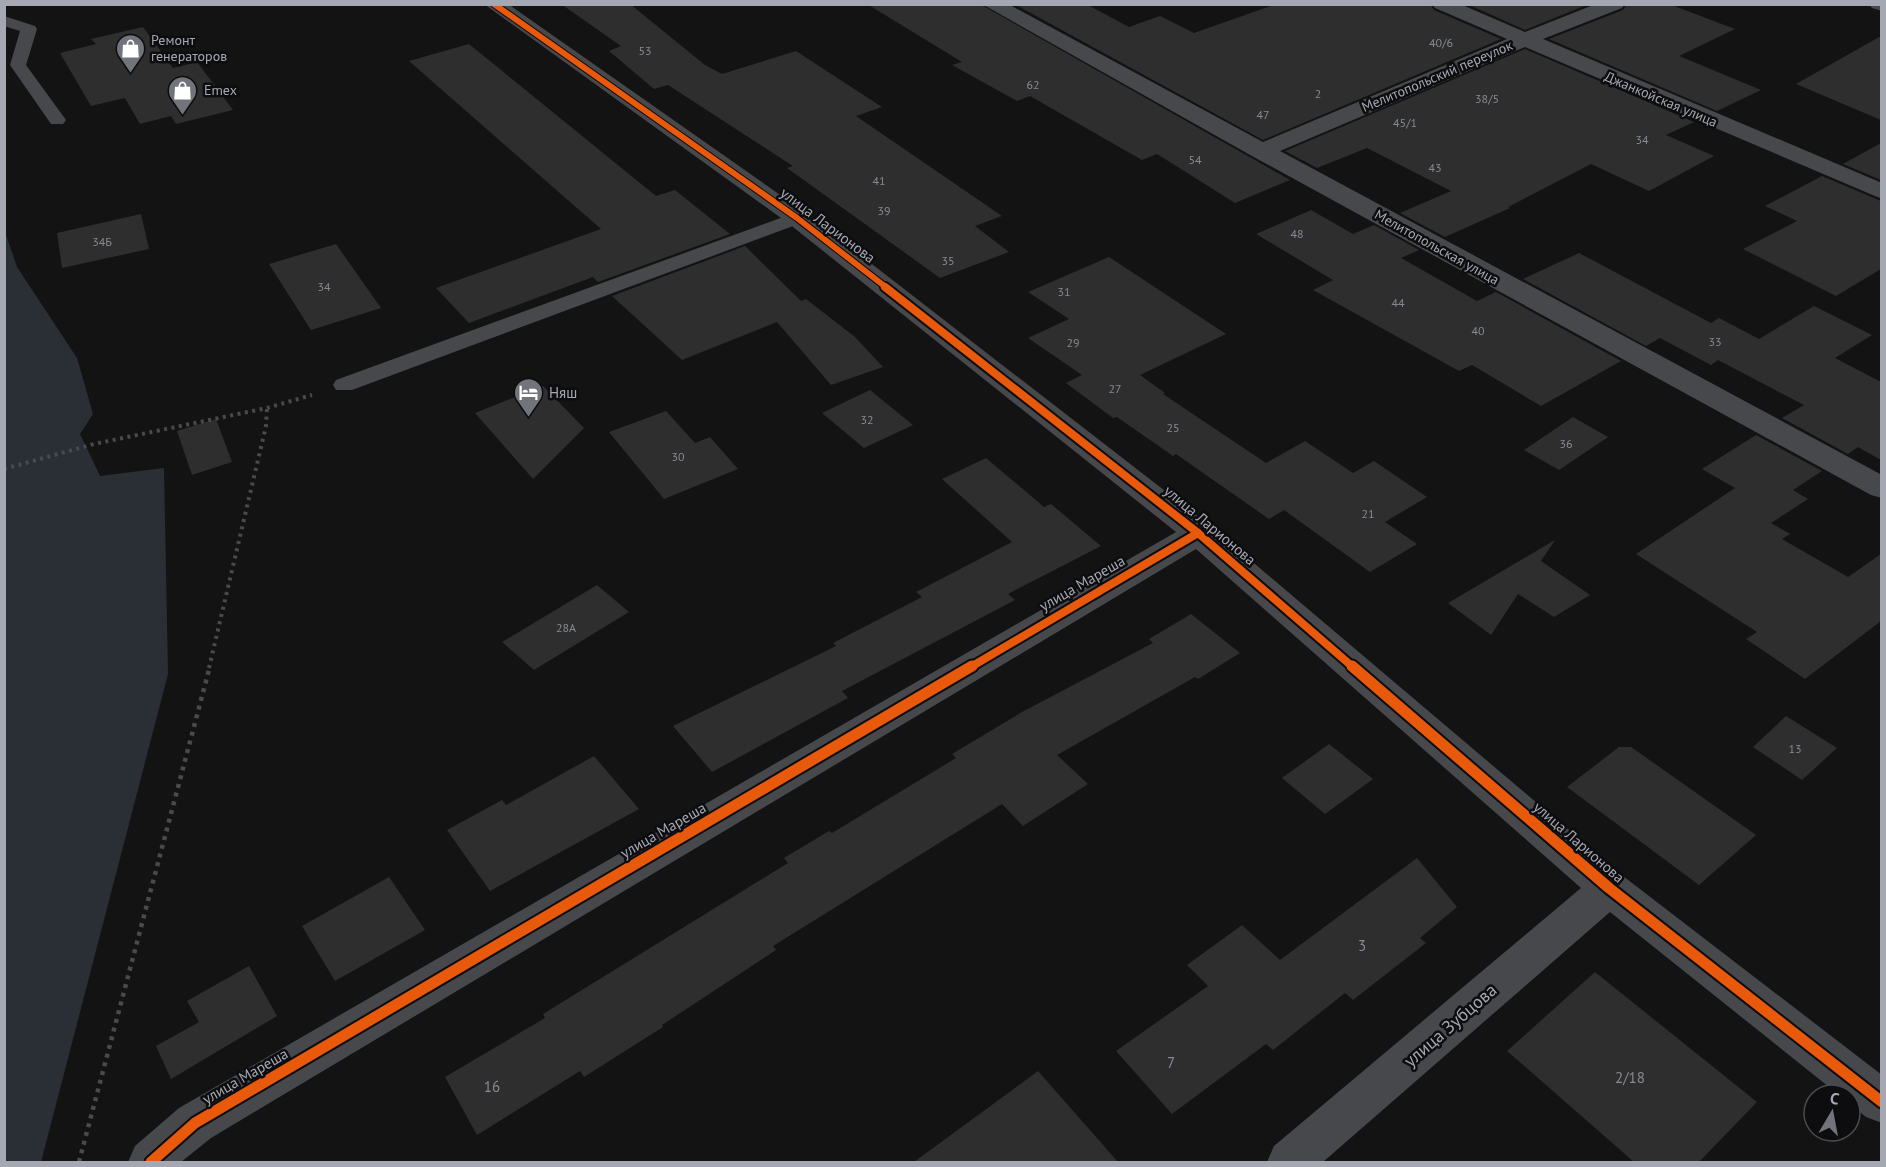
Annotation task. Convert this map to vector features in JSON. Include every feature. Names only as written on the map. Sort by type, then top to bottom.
[{"type":"street","name":"улица Ларионова","points":[[494,4],[797,218],[1198,533],[1609,888],[1881,1102]]},
{"type":"street","name":"Мелитопольская улица","points":[[992,4],[1881,489]]},
{"type":"street","name":"Джанкойская улица","points":[[1442,4],[1881,192]]},
{"type":"street","name":"Мелитопольский переулок","points":[[1260,151],[1523,40],[1615,4]]},
{"type":"street","name":"улица Мареша","points":[[151,1162],[195,1123],[1198,533]]},
{"type":"street","name":"улица Зубцова","points":[[1290,1162],[1609,888]]},
{"type":"lane","points":[[4,21],[29,29],[18,65],[57,120]]},
{"type":"lane","points":[[344,385],[797,218]]},
{"type":"path","points":[[4,469],[94,444],[267,408],[344,385]]},
{"type":"path","points":[[79,1162],[223,615],[266,426],[267,408]]},
{"type":"shaded area","points":[[5,232],[17,267],[77,358],[93,414],[80,434],[100,476],[164,468],[168,674],[41,1162],[4,1162]]},
{"type":"building","points":[[561,4],[630,4],[705,65],[722,74],[796,51],[882,107],[856,116],[1002,216],[975,226],[1009,252],[940,278],[787,168],[793,166],[668,85],[654,89],[609,51],[621,46]]},
{"type":"building","points":[[867,4],[980,4],[1290,180],[1235,203],[1157,154],[1142,160],[1030,96],[1017,101],[952,65],[962,62]]},
{"type":"building","points":[[1014,4],[1086,4],[1129,27],[1160,16],[1194,33],[1276,4],[1430,4],[1434,10],[1501,39],[1263,140]]},
{"type":"building","points":[[1467,4],[1589,4],[1525,30]]},
{"type":"building","points":[[1627,4],[1669,4],[1735,29],[1679,56],[1761,90],[1717,111],[1549,39],[1623,10]]},
{"type":"building","points":[[143,27],[173,68],[197,62],[233,110],[176,124],[171,116],[140,124],[125,98],[91,106],[60,53],[96,44],[91,39]]},
{"type":"building","points":[[1881,36],[1881,120],[1796,84]]},
{"type":"building","points":[[469,44],[656,196],[675,190],[730,234],[598,282],[593,277],[469,323],[436,288],[601,229],[409,61]]},
{"type":"building","points":[[1525,49],[1694,122],[1666,135],[1714,156],[1649,191],[1591,164],[1508,207],[1510,208],[1445,237],[1400,213],[1451,191],[1367,148],[1317,168],[1285,151]]},
{"type":"building","points":[[1881,143],[1881,180],[1843,164]]},
{"type":"building","points":[[1822,176],[1881,201],[1881,269],[1836,296],[1743,249],[1797,221],[1765,206]]},
{"type":"building","points":[[1311,210],[1353,234],[1374,225],[1419,250],[1401,258],[1477,301],[1496,292],[1621,361],[1541,406],[1472,365],[1459,371],[1313,290],[1333,280],[1256,234]]},
{"type":"building","points":[[141,214],[149,249],[62,268],[57,233]]},
{"type":"building","points":[[336,244],[381,308],[311,330],[269,264]]},
{"type":"building","points":[[745,246],[801,301],[806,299],[855,337],[883,367],[831,385],[777,322],[682,360],[612,296]]},
{"type":"building","points":[[1579,253],[1711,323],[1719,318],[1759,339],[1814,306],[1872,335],[1835,358],[1881,382],[1881,460],[1858,447],[1848,454],[1782,418],[1804,405],[1718,360],[1711,365],[1660,338],[1646,346],[1523,279]]},
{"type":"building","points":[[1109,257],[1226,334],[1140,375],[1165,393],[1163,394],[1266,463],[1305,441],[1353,473],[1374,461],[1427,497],[1385,522],[1417,544],[1370,572],[1284,510],[1269,519],[1176,454],[1173,456],[1117,417],[1113,418],[1066,383],[1082,375],[1028,338],[1069,319],[1028,292]]},
{"type":"building","points":[[543,386],[584,428],[533,479],[475,413]]},
{"type":"building","points":[[870,390],[913,425],[864,448],[822,413]]},
{"type":"building","points":[[666,411],[695,443],[710,437],[738,469],[664,499],[609,432]]},
{"type":"building","points":[[1573,417],[1608,437],[1559,470],[1524,450]]},
{"type":"building","points":[[216,419],[232,462],[192,475],[177,431]]},
{"type":"building","points":[[1756,435],[1822,471],[1793,490],[1808,499],[1771,523],[1790,534],[1782,539],[1848,577],[1881,554],[1881,621],[1805,679],[1746,639],[1757,632],[1636,554],[1735,488],[1702,469]]},
{"type":"building","points":[[986,458],[1044,507],[1051,504],[1101,546],[1008,594],[1015,600],[842,691],[848,698],[712,772],[673,726],[836,646],[833,643],[922,597],[916,592],[1012,542],[942,479]]},
{"type":"building","points":[[1555,540],[1541,561],[1590,595],[1554,617],[1518,594],[1491,635],[1448,603]]},
{"type":"building","points":[[597,585],[629,612],[534,670],[502,642]]},
{"type":"building","points":[[1191,614],[1240,653],[1198,679],[1195,677],[1057,755],[1088,784],[1023,826],[1002,804],[773,946],[776,950],[662,1025],[663,1027],[584,1077],[580,1071],[477,1135],[445,1077],[545,1018],[543,1014],[788,863],[784,858],[829,831],[832,833],[956,758],[952,754],[1022,712],[1153,643],[1149,639]]},
{"type":"building","points":[[1786,716],[1837,748],[1802,780],[1753,747]]},
{"type":"building","points":[[1329,744],[1373,779],[1325,814],[1282,778]]},
{"type":"building","points":[[1619,747],[1631,747],[1756,835],[1699,885],[1567,787]]},
{"type":"building","points":[[594,756],[639,809],[490,891],[447,830],[502,800],[506,805]]},
{"type":"building","points":[[1417,858],[1457,907],[1420,938],[1426,943],[1353,1000],[1345,993],[1273,1050],[1266,1044],[1172,1114],[1116,1051],[1208,986],[1187,965],[1242,925],[1280,960]]},
{"type":"building","points":[[389,877],[425,930],[335,981],[302,926]]},
{"type":"building","points":[[249,966],[277,1016],[171,1079],[156,1046],[199,1022],[187,1001]]},
{"type":"building","points":[[1595,972],[1757,1102],[1699,1162],[1634,1162],[1507,1051]]},
{"type":"building","points":[[1038,1071],[1118,1162],[914,1162]]},
{"type":"cycle path","points":[[494,4],[797,218],[1198,533],[1609,888],[1882,1102]]},
{"type":"cycle path","points":[[151,1162],[195,1123],[1198,533]]},
{"type":"place","name":"Ремонт генераторов","points":[[130,74]]},
{"type":"place","name":"Emex","points":[[183,116]]},
{"type":"place","name":"Няш","points":[[528,418]]}]
